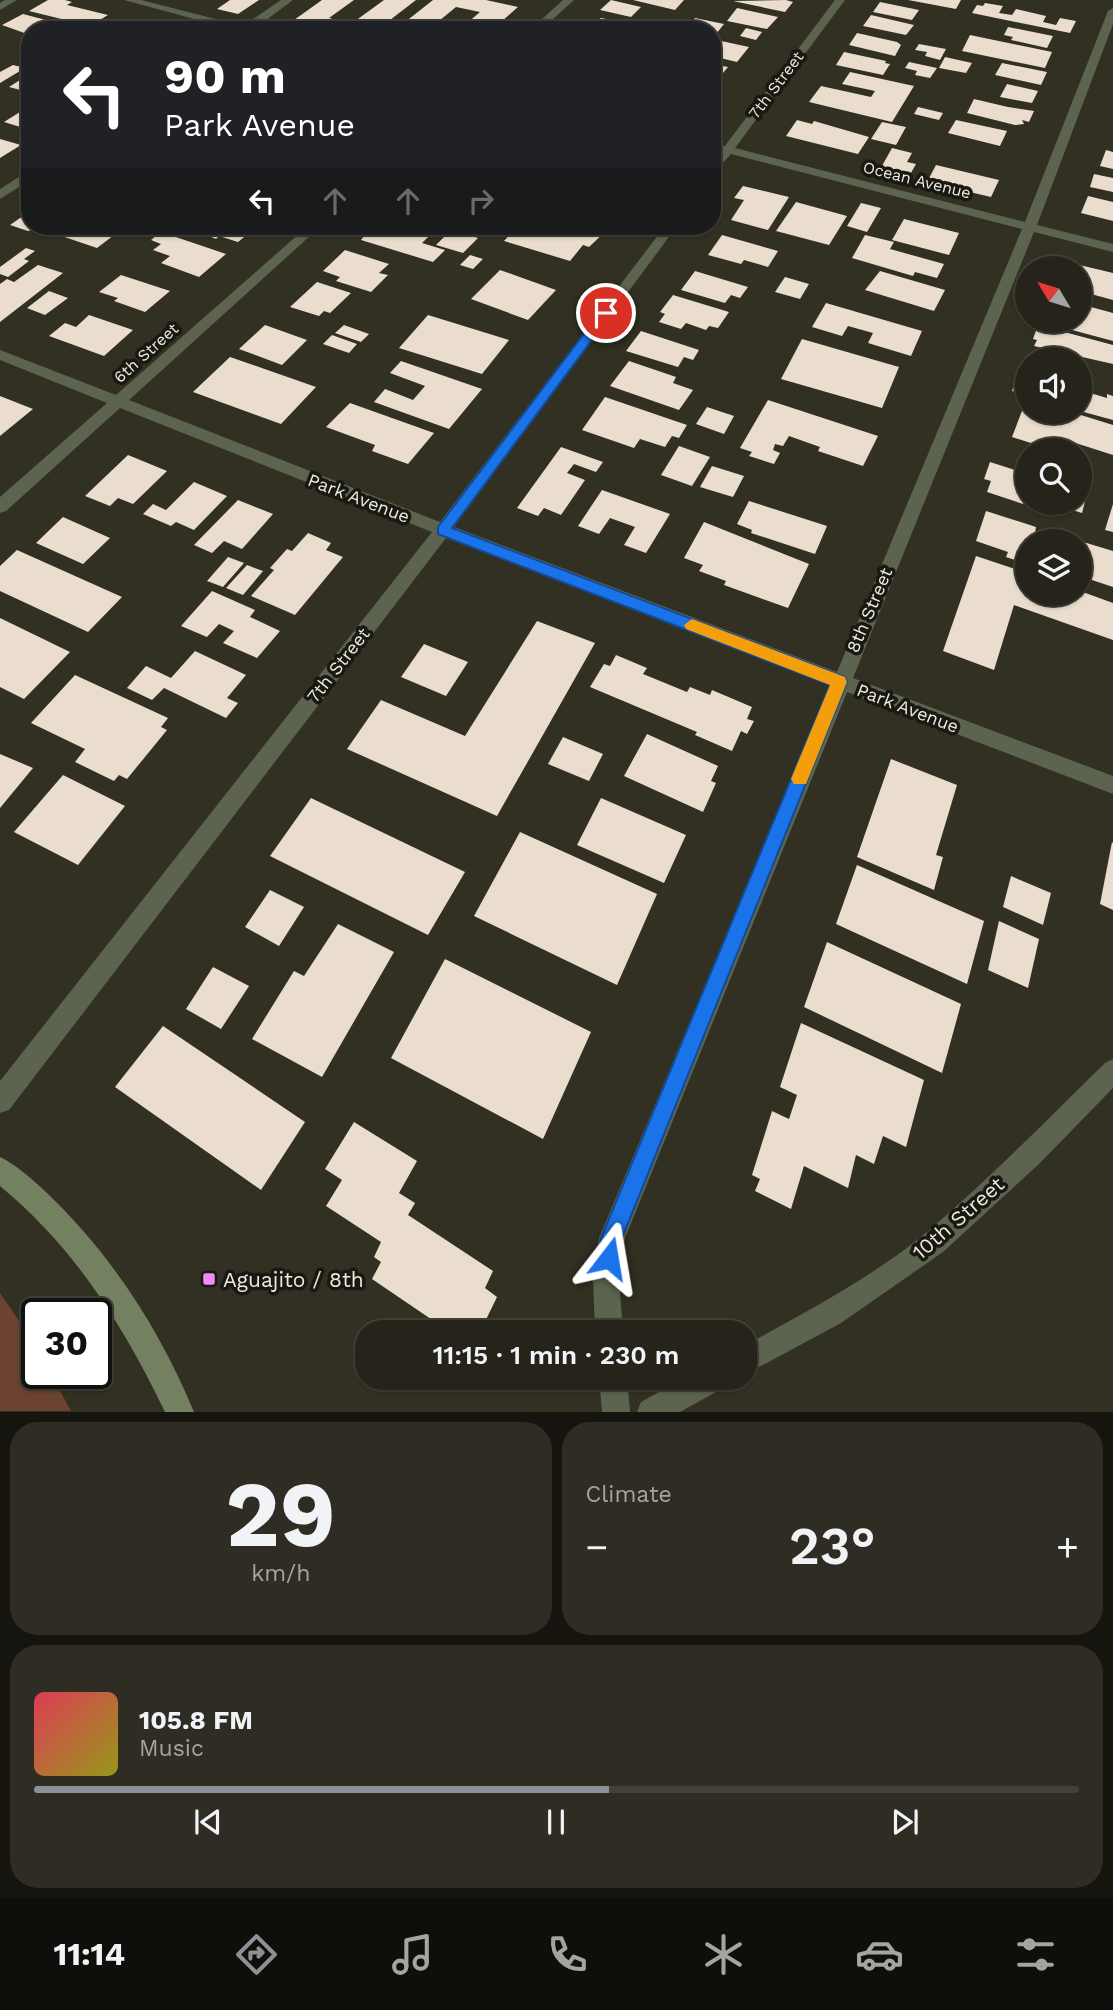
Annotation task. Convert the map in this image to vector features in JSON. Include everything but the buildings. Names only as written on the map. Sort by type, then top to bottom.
[{"type":"main road","points":[[0,1170],[31,1194],[92,1259],[128,1310],[180,1412]]},
{"type":"street","points":[[0,6],[12,0]]},
{"type":"street","points":[[129,0],[211,21]]},
{"type":"street","points":[[259,21],[289,0]]},
{"type":"street","points":[[545,21],[569,0]]},
{"type":"street","name":"7th Street","points":[[721,159],[840,0]]},
{"type":"street","name":"8th Street","points":[[609,1320],[607,1278],[612,1238],[1030,226],[1113,11]]},
{"type":"street","name":"Ocean Avenue","points":[[721,148],[1113,248]]},
{"type":"street","points":[[0,195],[21,180]]},
{"type":"street","name":"6th Street","points":[[0,507],[305,235]]},
{"type":"street","name":"7th Street","points":[[0,1101],[443,530],[664,235]]},
{"type":"street","name":"Park Avenue","points":[[0,355],[443,530],[1113,785]]},
{"type":"street","name":"10th Street","points":[[757,1354],[831,1313],[934,1243],[1031,1154],[1113,1071]]},
{"type":"street","points":[[614,1390],[616,1412]]},
{"type":"street","points":[[651,1412],[691,1390]]},
{"type":"shaded area","points":[[0,1293],[21,1324],[21,1389],[59,1389],[71,1411],[0,1411]]},
{"type":"slow traffic","points":[[692,625],[840,682],[800,779]]},
{"type":"place","name":"Aguajito / 8th","points":[[209,1279]]},
{"type":"route","points":[[606,313],[443,530],[840,682],[612,1238],[609,1258]]}]
